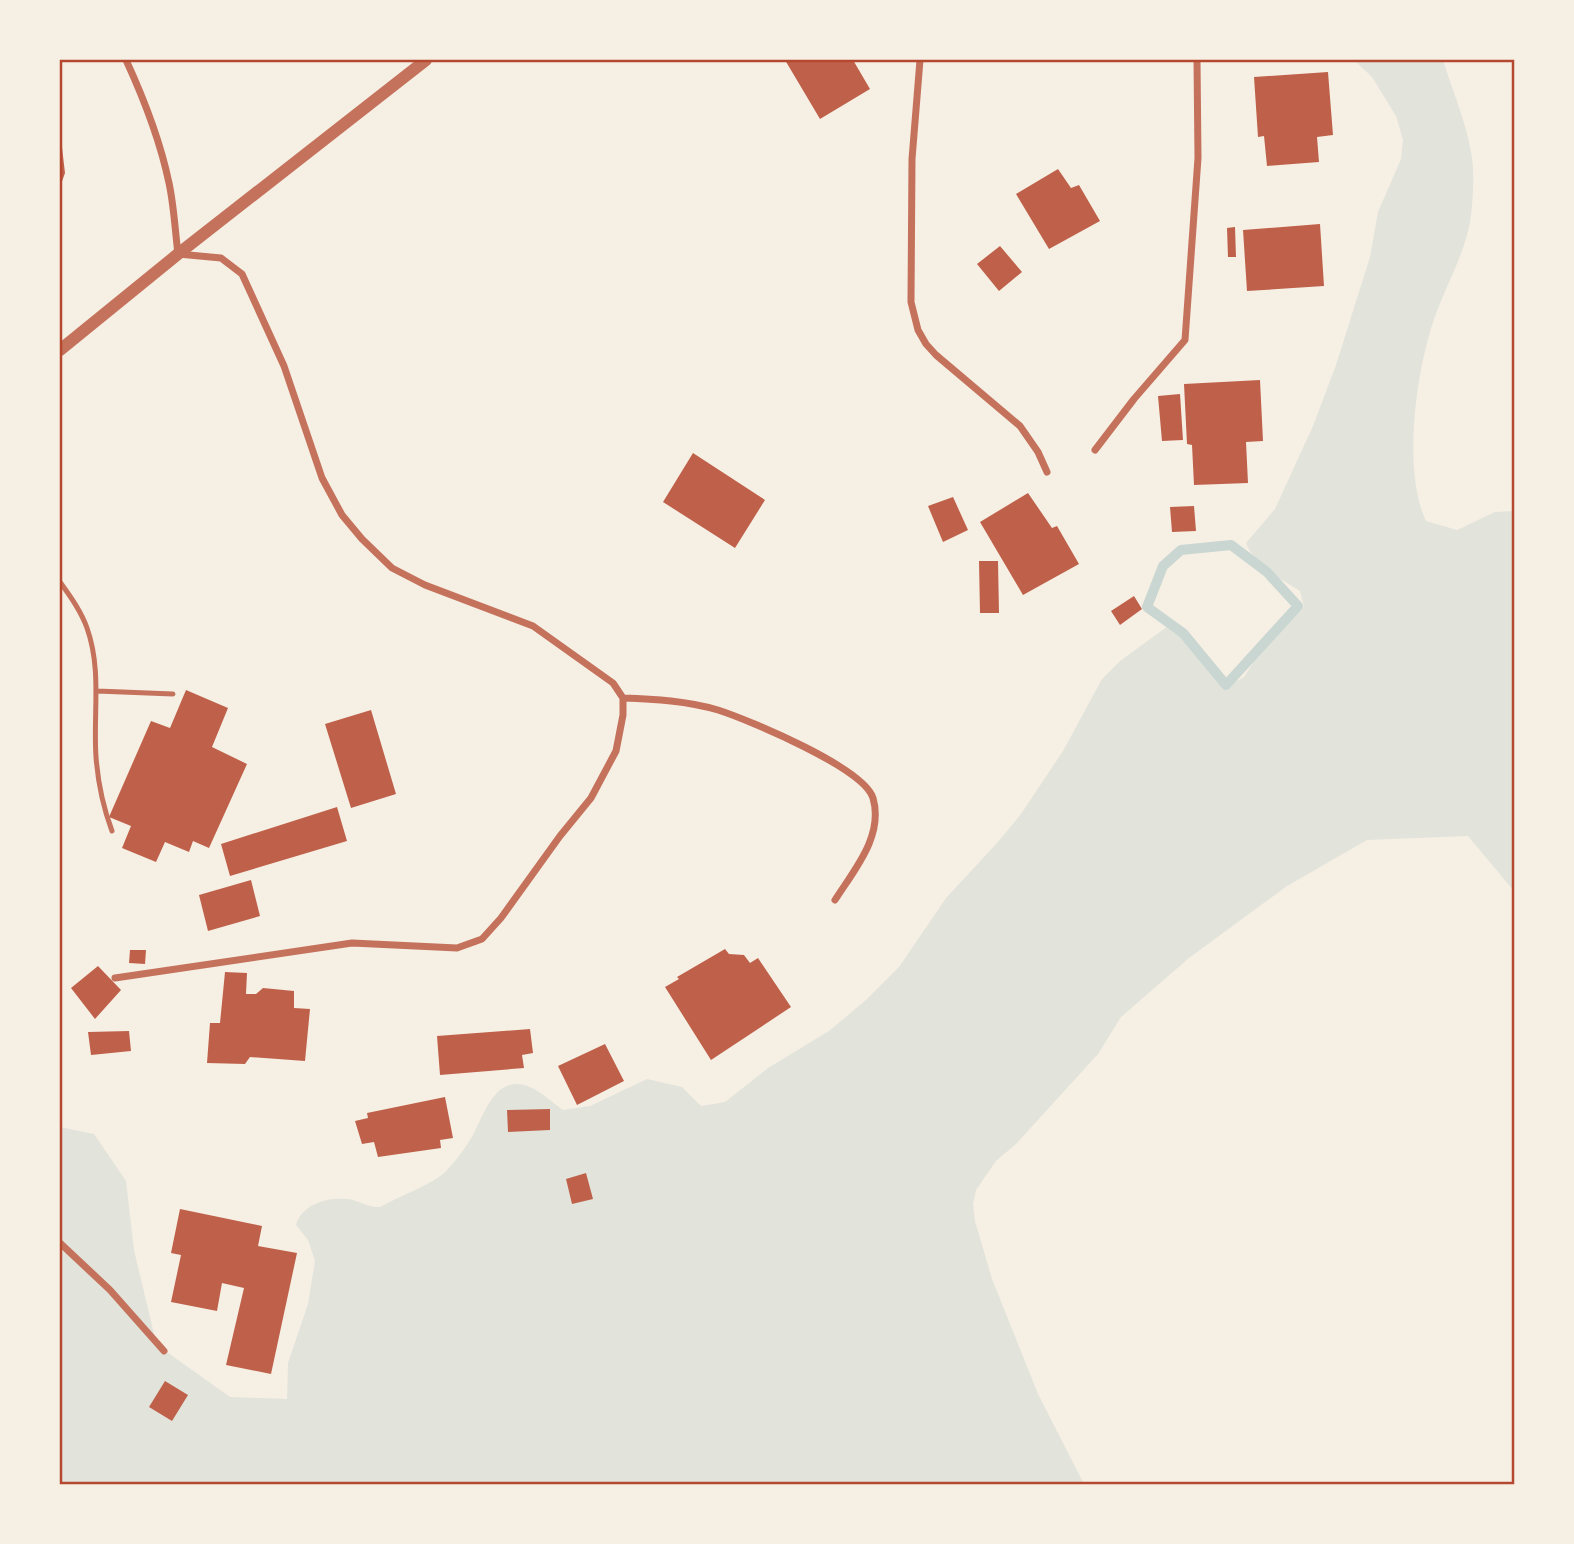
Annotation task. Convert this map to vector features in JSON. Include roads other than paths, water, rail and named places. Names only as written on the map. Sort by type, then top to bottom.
[{"type":"street","points":[[126,60],[139,88],[162,154],[170,186],[178,254]]},
{"type":"street","points":[[60,350],[426,60]]},
{"type":"street","points":[[920,60],[912,172],[911,302],[918,330],[936,355],[1020,426],[1038,452],[1047,472]]},
{"type":"street","points":[[1095,450],[1134,399],[1185,340],[1198,158],[1197,60]]},
{"type":"street","points":[[116,978],[352,943],[457,948],[482,939],[592,798],[616,751],[624,715],[623,698],[613,683],[533,626],[425,585],[392,568],[362,539],[342,514],[322,478],[284,366],[242,274],[221,258],[178,254]]},
{"type":"street","points":[[623,698],[674,701],[718,710],[798,743],[864,783],[872,795],[875,808],[873,831],[867,849],[835,900]]},
{"type":"street","points":[[60,1243],[110,1290],[164,1350]]},
{"type":"lane","points":[[60,582],[77,606],[87,626],[93,648],[97,691],[96,755],[101,799],[111,831]]},
{"type":"lane","points":[[97,691],[173,694]]},
{"type":"waterway","points":[[1231,545],[1267,572],[1298,606],[1226,685],[1183,633],[1147,607],[1163,566],[1181,550],[1231,545]]}]
